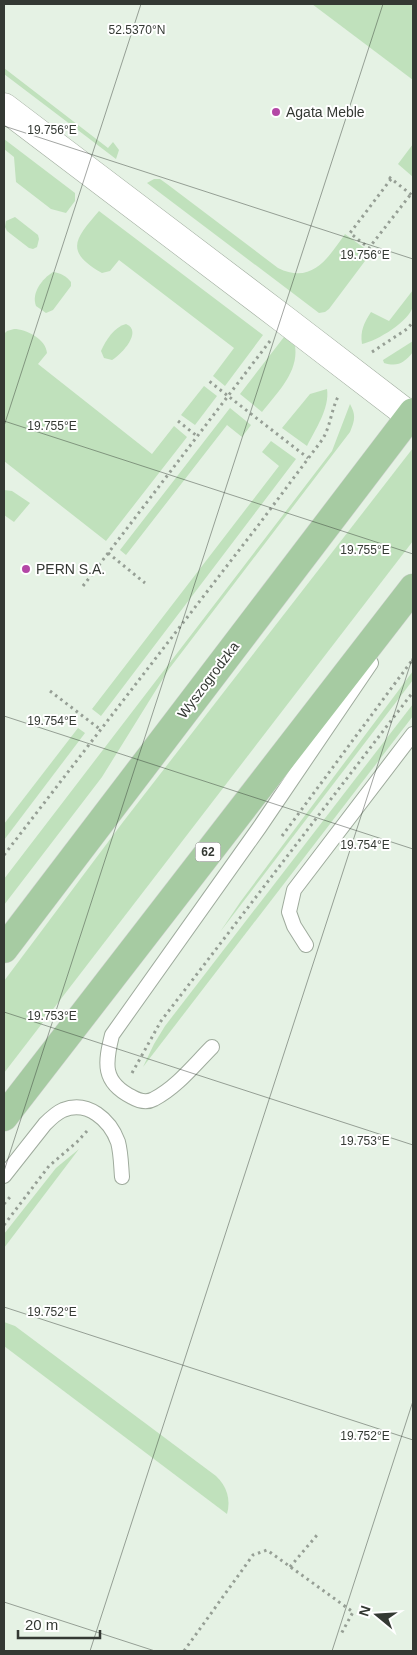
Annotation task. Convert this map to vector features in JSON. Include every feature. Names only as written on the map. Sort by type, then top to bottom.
[{"type":"main road","name":"Wyszogrodzka","points":[[4,948],[412,414]]},
{"type":"main road","name":"62","points":[[4,1117],[413,588]]},
{"type":"street","points":[[4,107],[286,320],[354,375],[412,414]]},
{"type":"lane","points":[[212,1047],[171,1088],[152,1100],[142,1101],[118,1089],[109,1080],[107,1055],[112,1035],[259,828],[413,601]]},
{"type":"lane","points":[[306,944],[294,926],[289,912],[294,890],[413,734]]},
{"type":"lane","points":[[4,1176],[45,1124],[56,1114],[64,1110],[77,1108],[87,1109],[100,1115],[113,1131],[118,1144],[122,1177]]},
{"type":"path","points":[[390,178],[412,195],[369,248],[350,233],[390,178]]},
{"type":"path","points":[[83,586],[286,320]]},
{"type":"path","points":[[4,855],[326,434],[338,398],[354,375],[373,351],[407,329],[413,322]]},
{"type":"path","points":[[208,381],[308,458]]},
{"type":"path","points":[[178,421],[197,436]]},
{"type":"path","points":[[108,553],[145,583]]},
{"type":"path","points":[[50,691],[100,730]]},
{"type":"path","points":[[118,1089],[136,1068],[161,1021],[413,692]]},
{"type":"path","points":[[4,1225],[49,1166],[77,1142],[100,1115]]},
{"type":"path","points":[[290,1567],[317,1535]]},
{"type":"path","points":[[184,1651],[253,1554],[267,1550],[353,1612],[340,1636]]},
{"type":"green space","points":[[312,4],[413,4],[413,80]]},
{"type":"green space","points":[[4,68],[108,148],[113,142],[119,150],[116,159],[4,74]]},
{"type":"green space","points":[[4,139],[75,193],[75,201],[66,213],[51,209],[16,182],[14,157],[4,149]]},
{"type":"green space","points":[[413,144],[413,177],[398,164]]},
{"type":"green space","points":[[154,179],[160,179],[278,268],[300,273],[310,271],[325,260],[345,234],[371,253],[329,309],[319,313],[147,183]]},
{"type":"green space","points":[[99,211],[263,335],[225,386],[213,376],[234,348],[119,260],[110,271],[102,273],[82,258],[77,244],[84,229]]},
{"type":"green space","points":[[15,217],[38,235],[37,247],[29,248],[7,231],[5,227],[6,221]]},
{"type":"green space","points":[[53,272],[65,276],[71,282],[71,286],[53,310],[46,313],[36,306],[35,296],[41,282]]},
{"type":"green space","points":[[413,290],[413,306],[406,318],[384,335],[362,344],[363,327],[371,312],[389,321]]},
{"type":"green space","points":[[126,324],[131,327],[132,332],[129,342],[121,353],[112,360],[104,358],[101,351],[108,338],[114,331]]},
{"type":"green space","points":[[14,329],[29,333],[43,343],[47,353],[38,364],[152,454],[174,426],[187,437],[106,541],[4,461],[4,334]]},
{"type":"green space","points":[[284,337],[295,346],[294,365],[286,382],[262,412],[240,394]]},
{"type":"green space","points":[[413,341],[413,352],[407,359],[393,365],[384,363],[383,360]]},
{"type":"green space","points":[[204,386],[217,396],[195,425],[181,415]]},
{"type":"green space","points":[[327,389],[324,411],[307,446],[282,428],[310,394]]},
{"type":"green space","points":[[350,404],[354,418],[350,432],[169,669],[102,777],[4,905],[4,879],[332,451]]},
{"type":"green space","points":[[230,408],[251,425],[242,437],[227,425],[126,555],[120,550]]},
{"type":"green space","points":[[271,441],[296,459],[101,716],[92,709],[279,466],[262,452]]},
{"type":"green space","points":[[413,448],[413,541],[4,1073],[4,981],[123,822]]},
{"type":"green space","points":[[4,490],[12,491],[30,503],[14,522],[4,515]]},
{"type":"green space","points":[[413,671],[413,680],[220,932],[241,901]]},
{"type":"green space","points":[[413,704],[413,716],[143,1067],[165,1026]]},
{"type":"green space","points":[[78,728],[85,733],[4,840],[4,824]]},
{"type":"green space","points":[[79,1149],[4,1248],[4,1234],[56,1168]]},
{"type":"green space","points":[[4,1322],[15,1326],[216,1476],[223,1484],[227,1494],[229,1504],[227,1514],[4,1346]]},
{"type":"place","name":"Agata Meble","points":[[276,112]]},
{"type":"place","name":"PERN S.A.","points":[[26,569]]}]
